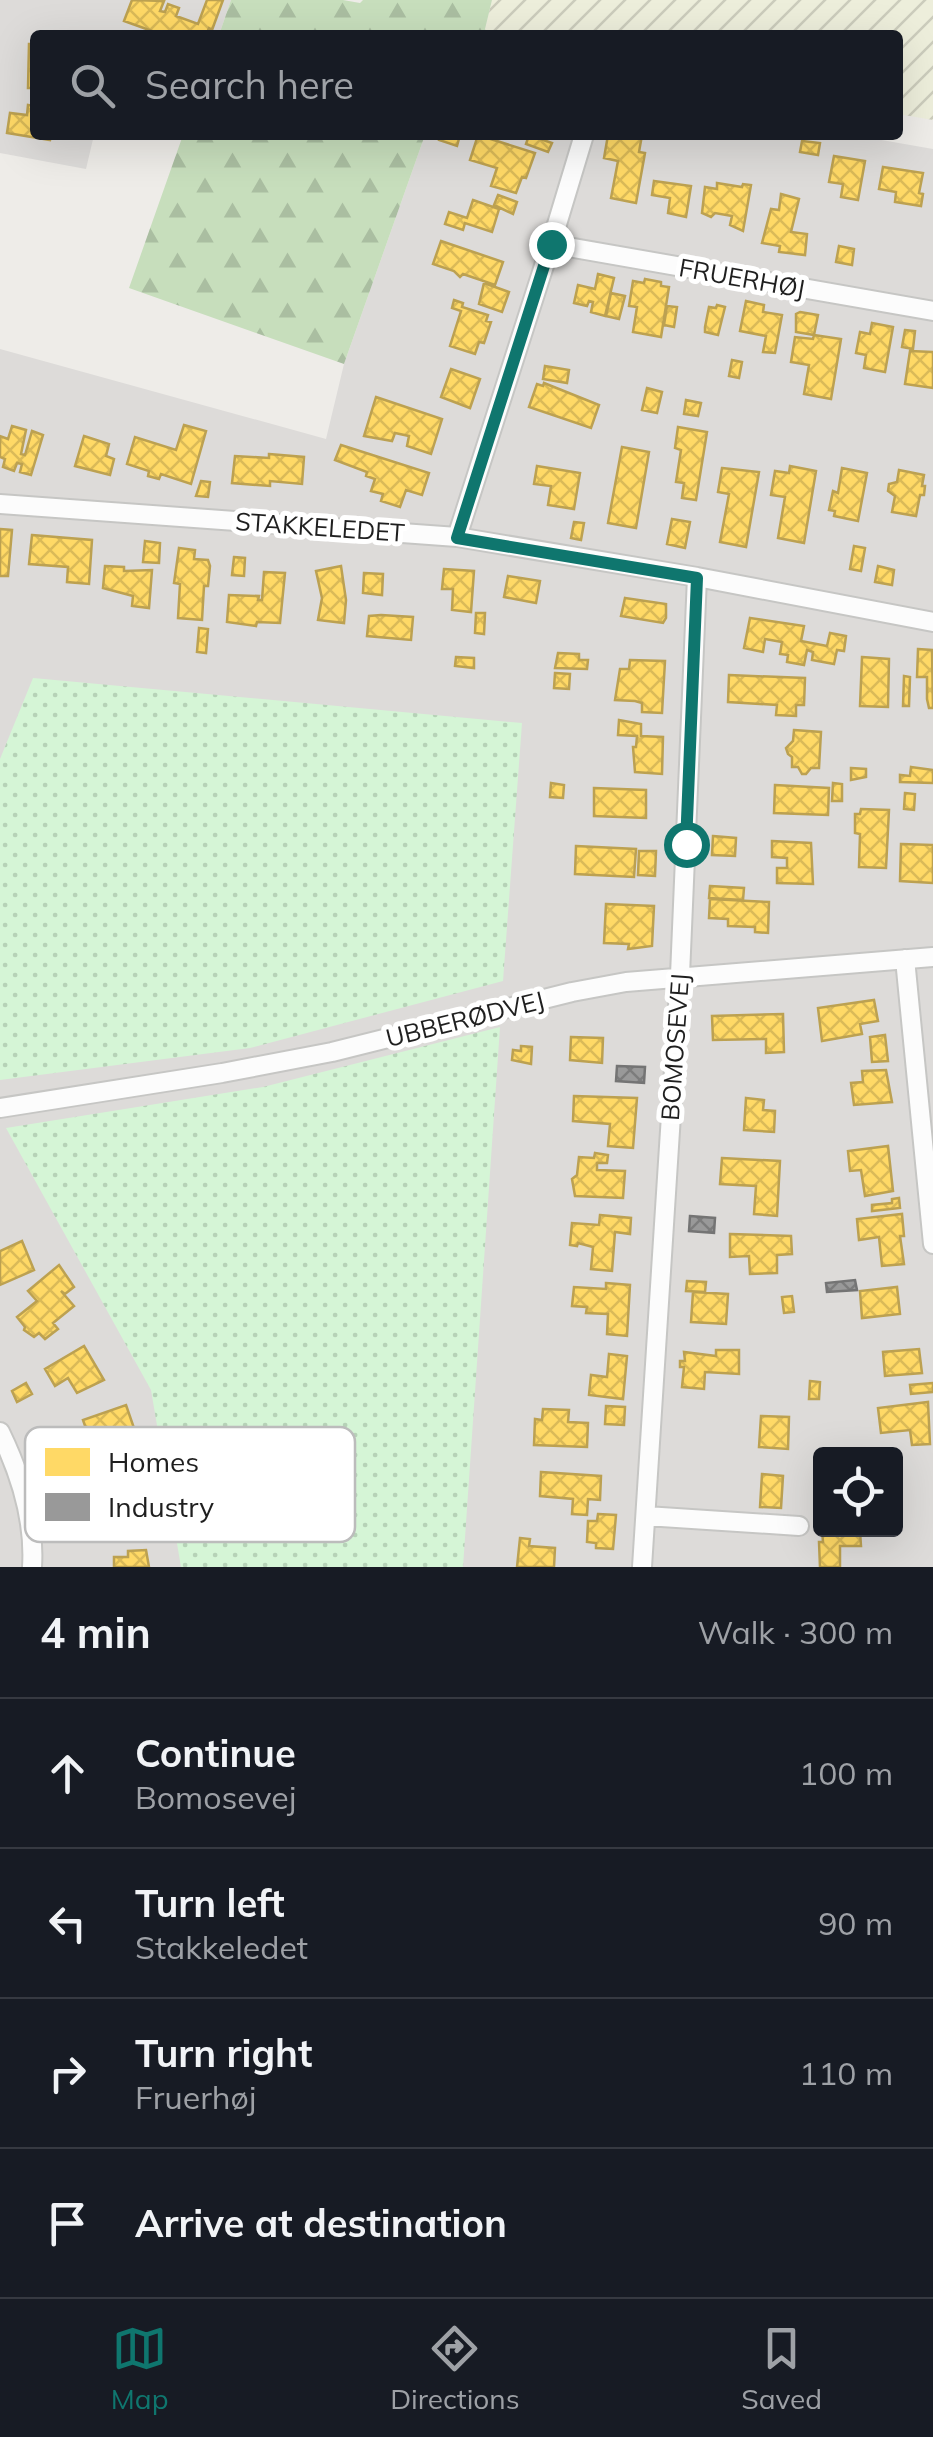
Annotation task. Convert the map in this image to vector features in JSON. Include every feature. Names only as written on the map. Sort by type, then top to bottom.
[{"type":"street","points":[[457,538],[582,140]]},
{"type":"street","name":"FRUERHØJ","points":[[551,244],[933,311]]},
{"type":"street","name":"STAKKELEDET","points":[[0,504],[457,538],[933,622]]},
{"type":"street","name":"BOMOSEVEJ","points":[[642,1567],[680,976],[697,578]]},
{"type":"street","name":"UBBERØDVEJ","points":[[0,1108],[332,1052],[572,992],[680,976],[933,957]]},
{"type":"street","points":[[904,960],[933,1244]]},
{"type":"street","points":[[0,1432],[14,1460],[25,1503]]},
{"type":"street","points":[[646,1516],[798,1526]]},
{"type":"street","points":[[31,1542],[32,1567]]},
{"type":"shaded area","points":[[0,0],[231,0],[221,30],[30,30],[30,140],[93,140],[86,169],[0,153]]},
{"type":"shaded area","points":[[423,140],[882,140],[933,149],[933,1567],[0,1567],[0,349],[326,439],[344,364]]},
{"type":"green space","points":[[231,0],[492,0],[486,30],[221,30]]},
{"type":"green space","points":[[492,0],[933,0],[933,120],[903,115],[903,30],[485,29]]},
{"type":"green space","points":[[181,140],[423,140],[344,364],[129,288]]},
{"type":"green space","points":[[33,678],[522,723],[503,981],[250,1048],[0,1080],[0,759]]},
{"type":"green space","points":[[500,1027],[463,1567],[181,1567],[177,1542],[355,1542],[355,1427],[157,1427],[151,1390],[6,1128],[263,1087]]},
{"type":"building: Homes","points":[[132,0],[164,1],[160,11],[165,12],[168,4],[179,8],[176,16],[198,24],[207,0],[223,0],[212,30],[149,30],[124,21]]},
{"type":"building: Homes","points":[[29,44],[30,44],[30,88]]},
{"type":"building: Homes","points":[[30,105],[30,137],[7,133],[10,113],[27,115]]},
{"type":"building: Homes","points":[[476,140],[494,140],[535,153],[516,193],[491,186],[497,168],[470,160]]},
{"type":"building: Homes","points":[[527,140],[552,143],[548,152],[526,144]]},
{"type":"building: Homes","points":[[607,140],[641,140],[639,152],[645,153],[636,203],[611,198],[618,161],[604,158]]},
{"type":"building: Homes","points":[[802,141],[820,143],[818,155],[800,152]]},
{"type":"building: Homes","points":[[834,156],[865,161],[858,200],[841,197],[843,184],[829,182]]},
{"type":"building: Homes","points":[[883,167],[923,173],[921,206],[895,202],[896,192],[879,189]]},
{"type":"building: Homes","points":[[654,181],[691,186],[686,217],[668,213],[670,198],[652,195]]},
{"type":"building: Homes","points":[[717,183],[751,185],[743,231],[730,225],[732,216],[715,213],[711,217],[702,213],[705,187],[717,189]]},
{"type":"building: Homes","points":[[781,194],[799,199],[791,232],[807,234],[805,255],[779,252],[780,246],[762,243],[771,209],[779,210]]},
{"type":"building: Homes","points":[[498,195],[517,202],[513,214],[494,205]]},
{"type":"building: Homes","points":[[473,200],[499,209],[492,232],[465,223],[463,230],[445,224],[449,212],[467,218]]},
{"type":"building: Homes","points":[[441,241],[503,262],[495,285],[463,274],[460,277],[433,264]]},
{"type":"building: Homes","points":[[839,246],[854,249],[852,265],[836,262]]},
{"type":"building: Homes","points":[[598,274],[614,278],[605,316],[591,312],[593,302],[589,301],[587,306],[574,303],[578,285],[595,289]]},
{"type":"building: Homes","points":[[645,279],[669,287],[661,337],[633,332],[637,307],[629,306],[633,281],[644,283]]},
{"type":"building: Homes","points":[[484,283],[509,292],[502,312],[479,304]]},
{"type":"building: Homes","points":[[611,293],[625,296],[619,319],[606,316]]},
{"type":"building: Homes","points":[[454,300],[463,303],[462,307],[488,315],[486,321],[491,322],[484,343],[479,342],[475,354],[450,346],[461,311],[452,308]]},
{"type":"building: Homes","points":[[746,301],[764,305],[763,312],[782,315],[775,353],[763,352],[766,336],[740,331]]},
{"type":"building: Homes","points":[[667,306],[677,307],[674,327],[664,325]]},
{"type":"building: Homes","points":[[709,307],[725,307],[718,335],[705,332]]},
{"type":"building: Homes","points":[[796,314],[818,315],[814,335],[796,332]]},
{"type":"building: Homes","points":[[872,323],[893,327],[885,372],[864,368],[866,355],[856,353],[860,332],[870,334]]},
{"type":"building: Homes","points":[[905,330],[915,331],[913,349],[902,347]]},
{"type":"building: Homes","points":[[814,335],[841,339],[831,399],[804,394],[809,365],[791,362],[795,337],[813,339]]},
{"type":"building: Homes","points":[[910,351],[933,352],[933,388],[905,384]]},
{"type":"building: Homes","points":[[732,360],[742,362],[739,378],[729,376]]},
{"type":"building: Homes","points":[[545,366],[569,370],[567,383],[543,379]]},
{"type":"building: Homes","points":[[451,369],[480,379],[470,408],[441,397]]},
{"type":"building: Homes","points":[[544,383],[599,405],[591,428],[529,407],[537,384]]},
{"type":"building: Homes","points":[[647,388],[662,392],[657,413],[642,410]]},
{"type":"building: Homes","points":[[376,397],[442,419],[431,454],[407,446],[409,436],[395,433],[392,441],[364,436]]},
{"type":"building: Homes","points":[[686,400],[701,403],[698,416],[684,414]]},
{"type":"building: Homes","points":[[184,425],[206,431],[191,484],[161,474],[159,479],[148,476],[149,471],[127,464],[135,437],[176,450]]},
{"type":"building: Homes","points":[[12,426],[26,430],[21,454],[25,455],[32,431],[43,435],[31,475],[20,472],[22,464],[17,463],[14,471],[3,467],[0,436],[8,439]]},
{"type":"building: Homes","points":[[678,427],[707,432],[696,500],[682,498],[684,483],[676,482],[681,450],[675,448]]},
{"type":"building: Homes","points":[[84,436],[109,444],[106,456],[114,459],[110,475],[75,466]]},
{"type":"building: Homes","points":[[341,445],[429,473],[422,495],[406,490],[400,507],[381,501],[383,494],[371,491],[375,479],[335,460]]},
{"type":"building: Homes","points":[[622,447],[649,452],[636,528],[608,523]]},
{"type":"building: Homes","points":[[269,454],[304,457],[302,484],[232,483],[235,456],[269,458]]},
{"type":"building: Homes","points":[[537,466],[580,473],[574,509],[548,505],[551,486],[534,484]]},
{"type":"building: Homes","points":[[790,466],[816,471],[804,543],[778,538],[785,497],[771,495],[775,471],[789,473]]},
{"type":"building: Homes","points":[[722,468],[759,472],[746,547],[720,542],[729,494],[718,492]]},
{"type":"building: Homes","points":[[842,468],[867,473],[858,521],[834,516],[835,511],[829,510],[833,491],[838,493]]},
{"type":"building: Homes","points":[[899,470],[924,475],[924,495],[920,495],[916,516],[892,512],[895,496],[888,491],[889,484],[897,482]]},
{"type":"building: Homes","points":[[201,481],[210,482],[208,497],[196,496]]},
{"type":"building: Homes","points":[[672,519],[690,522],[685,548],[667,544]]},
{"type":"building: Homes","points":[[574,522],[584,523],[581,540],[571,538]]},
{"type":"building: Homes","points":[[0,529],[12,530],[8,576],[0,576]]},
{"type":"building: Homes","points":[[32,535],[92,540],[89,584],[67,582],[68,567],[29,564]]},
{"type":"building: Homes","points":[[145,541],[160,543],[159,563],[143,562]]},
{"type":"building: Homes","points":[[854,546],[865,548],[861,571],[850,569]]},
{"type":"building: Homes","points":[[179,548],[195,550],[194,559],[208,560],[210,566],[208,586],[204,586],[202,620],[178,618],[180,584],[174,583]]},
{"type":"building: Homes","points":[[234,557],[245,558],[244,576],[232,575]]},
{"type":"building: Homes","points":[[105,566],[124,567],[124,571],[152,570],[149,608],[132,606],[133,596],[103,588]]},
{"type":"building: Homes","points":[[341,566],[346,600],[344,623],[318,620],[322,598],[316,571]]},
{"type":"building: Homes","points":[[878,566],[894,570],[892,585],[875,582]]},
{"type":"building: Homes","points":[[444,569],[474,571],[471,612],[452,610],[453,589],[442,589]]},
{"type":"building: Homes","points":[[264,572],[285,573],[280,623],[257,622],[256,626],[227,622],[229,595],[259,596],[258,600],[262,600]]},
{"type":"building: Homes","points":[[364,573],[383,574],[382,595],[363,593]]},
{"type":"building: Homes","points":[[508,576],[540,581],[536,603],[504,597]]},
{"type":"building: Homes","points":[[625,598],[666,604],[666,618],[663,623],[621,616]]},
{"type":"building: Homes","points":[[476,613],[485,613],[484,634],[475,633]]},
{"type":"building: Homes","points":[[369,616],[413,617],[411,640],[367,636]]},
{"type":"building: Homes","points":[[750,618],[804,626],[801,641],[827,646],[830,633],[846,636],[844,651],[837,650],[834,664],[812,660],[813,652],[807,650],[804,665],[787,662],[788,655],[780,654],[782,642],[765,639],[763,652],[744,648]]},
{"type":"building: Homes","points":[[199,628],[208,629],[206,653],[197,652]]},
{"type":"building: Homes","points":[[918,649],[932,650],[933,708],[929,708],[927,699],[927,677],[917,677]]},
{"type":"building: Homes","points":[[558,653],[579,654],[579,660],[588,660],[587,669],[555,668]]},
{"type":"building: Homes","points":[[456,657],[474,658],[474,668],[455,666]]},
{"type":"building: Homes","points":[[862,657],[889,659],[888,707],[860,706]]},
{"type":"building: Homes","points":[[630,660],[665,661],[662,713],[642,712],[642,703],[635,701],[615,700],[620,669],[629,669]]},
{"type":"building: Homes","points":[[555,673],[570,674],[569,689],[554,688]]},
{"type":"building: Homes","points":[[729,675],[805,678],[804,705],[796,705],[796,716],[776,715],[777,705],[728,702]]},
{"type":"building: Homes","points":[[904,676],[910,677],[909,706],[903,706]]},
{"type":"building: Homes","points":[[619,720],[641,724],[641,736],[663,737],[662,774],[635,772],[633,747],[637,736],[618,735]]},
{"type":"building: Homes","points":[[794,730],[821,732],[819,768],[811,768],[806,774],[792,767],[792,757],[786,748],[793,741]]},
{"type":"building: Homes","points":[[911,767],[933,770],[933,783],[900,782],[900,775],[910,776]]},
{"type":"building: Homes","points":[[851,768],[866,769],[866,777],[851,780]]},
{"type":"building: Homes","points":[[551,783],[564,785],[563,798],[550,797]]},
{"type":"building: Homes","points":[[833,783],[842,784],[842,801],[832,801]]},
{"type":"building: Homes","points":[[775,785],[829,788],[828,815],[774,813]]},
{"type":"building: Homes","points":[[594,788],[646,790],[646,818],[594,816]]},
{"type":"building: Homes","points":[[905,793],[915,794],[914,810],[904,809]]},
{"type":"building: Homes","points":[[861,809],[889,810],[886,868],[859,867],[860,834],[855,833],[855,814],[860,814]]},
{"type":"building: Homes","points":[[713,836],[736,838],[735,856],[712,855]]},
{"type":"building: Homes","points":[[772,841],[811,843],[813,884],[777,883],[777,868],[787,868],[787,858],[772,857]]},
{"type":"building: Homes","points":[[901,844],[933,845],[933,883],[900,881]]},
{"type":"building: Homes","points":[[576,846],[636,849],[634,877],[575,874]]},
{"type":"building: Homes","points":[[639,851],[656,851],[655,876],[638,875]]},
{"type":"building: Homes","points":[[710,886],[744,888],[743,900],[709,898]]},
{"type":"building: Homes","points":[[710,899],[769,902],[768,933],[755,932],[755,927],[728,926],[728,919],[709,918]]},
{"type":"building: Homes","points":[[606,904],[654,906],[652,946],[628,949],[629,944],[604,943]]},
{"type":"building: Homes","points":[[874,1000],[878,1021],[860,1024],[862,1034],[822,1041],[818,1008]]},
{"type":"building: Homes","points":[[783,1014],[784,1052],[766,1053],[766,1039],[713,1040],[712,1016]]},
{"type":"building: Homes","points":[[885,1035],[888,1061],[872,1062],[870,1037]]},
{"type":"building: Homes","points":[[571,1037],[603,1038],[602,1063],[570,1060]]},
{"type":"building: Homes","points":[[521,1046],[532,1047],[531,1064],[512,1060],[513,1050],[521,1051]]},
{"type":"building: Homes","points":[[886,1070],[892,1102],[854,1105],[851,1083],[863,1082],[862,1071]]},
{"type":"building: Homes","points":[[574,1096],[637,1098],[633,1148],[608,1146],[610,1124],[573,1121]]},
{"type":"building: Homes","points":[[746,1098],[764,1100],[763,1110],[775,1111],[774,1132],[744,1130]]},
{"type":"building: Homes","points":[[888,1146],[893,1191],[865,1196],[861,1170],[850,1171],[848,1151]]},
{"type":"building: Homes","points":[[595,1153],[608,1155],[607,1163],[597,1163],[597,1170],[625,1171],[623,1198],[575,1196],[572,1179],[577,1175],[579,1157],[594,1158]]},
{"type":"building: Homes","points":[[722,1158],[780,1161],[777,1216],[754,1214],[756,1186],[720,1184]]},
{"type":"building: Homes","points":[[899,1198],[900,1208],[872,1211],[872,1205],[892,1203],[892,1199]]},
{"type":"building: Homes","points":[[902,1214],[904,1264],[882,1266],[879,1237],[859,1240],[857,1219]]},
{"type":"building: Homes","points":[[600,1215],[631,1218],[630,1234],[615,1232],[612,1271],[591,1269],[593,1247],[570,1245],[572,1223],[599,1225]]},
{"type":"building: Homes","points":[[730,1234],[791,1236],[792,1254],[777,1255],[777,1273],[750,1274],[749,1256],[730,1257]]},
{"type":"building: Homes","points":[[22,1241],[34,1270],[0,1285],[0,1251]]},
{"type":"building: Homes","points":[[59,1265],[74,1287],[65,1294],[61,1291],[74,1306],[53,1323],[58,1329],[45,1339],[39,1333],[34,1337],[24,1330],[17,1317],[37,1301],[28,1291]]},
{"type":"building: Homes","points":[[687,1281],[706,1282],[705,1292],[686,1291]]},
{"type":"building: Homes","points":[[606,1283],[630,1285],[627,1336],[607,1334],[608,1314],[586,1313],[587,1307],[572,1306],[574,1287],[606,1289]]},
{"type":"building: Homes","points":[[897,1287],[900,1314],[862,1318],[860,1291]]},
{"type":"building: Homes","points":[[693,1292],[728,1294],[726,1324],[691,1322]]},
{"type":"building: Homes","points":[[792,1296],[794,1312],[784,1313],[782,1297]]},
{"type":"building: Homes","points":[[84,1346],[104,1380],[77,1393],[68,1378],[55,1386],[45,1369]]},
{"type":"building: Homes","points":[[919,1349],[922,1373],[885,1376],[883,1352]]},
{"type":"building: Homes","points":[[716,1350],[739,1350],[739,1374],[705,1372],[704,1389],[682,1387],[684,1367],[680,1367],[680,1361],[685,1361],[684,1352],[716,1356]]},
{"type":"building: Homes","points":[[609,1354],[627,1356],[623,1399],[589,1395],[591,1375],[607,1377]]},
{"type":"building: Homes","points":[[810,1381],[820,1382],[819,1399],[809,1399]]},
{"type":"building: Homes","points":[[26,1383],[32,1394],[17,1402],[12,1391]]},
{"type":"building: Homes","points":[[933,1383],[933,1392],[911,1394],[910,1385]]},
{"type":"building: Homes","points":[[928,1402],[930,1444],[912,1445],[910,1430],[881,1433],[878,1408]]},
{"type":"building: Homes","points":[[126,1405],[134,1427],[85,1427],[83,1420]]},
{"type":"building: Homes","points":[[606,1406],[625,1407],[624,1425],[605,1424]]},
{"type":"building: Homes","points":[[543,1409],[569,1410],[568,1422],[588,1423],[587,1447],[534,1445],[535,1419],[542,1420]]},
{"type":"building: Homes","points":[[761,1416],[789,1417],[788,1449],[759,1447]]},
{"type":"building: Homes","points":[[541,1472],[601,1476],[600,1500],[588,1499],[587,1515],[572,1514],[573,1499],[540,1496]]},
{"type":"building: Homes","points":[[762,1474],[783,1476],[781,1508],[760,1507]]},
{"type":"building: Homes","points":[[598,1514],[616,1515],[613,1549],[596,1548],[596,1543],[587,1542],[588,1521],[597,1521]]},
{"type":"building: Homes","points":[[823,1537],[860,1537],[861,1546],[840,1546],[840,1567],[820,1567],[819,1542],[823,1542]]},
{"type":"building: Homes","points":[[520,1538],[530,1539],[529,1546],[555,1548],[554,1567],[517,1567]]},
{"type":"building: Homes","points":[[146,1550],[149,1567],[114,1567],[114,1557]]},
{"type":"building: Industry","points":[[617,1066],[645,1067],[644,1083],[616,1081]]},
{"type":"building: Industry","points":[[690,1216],[715,1218],[714,1233],[689,1231]]},
{"type":"building: Industry","points":[[855,1280],[857,1290],[827,1292],[826,1283]]},
{"type":"route","points":[[551,244],[457,538],[697,578],[686,844]]}]
